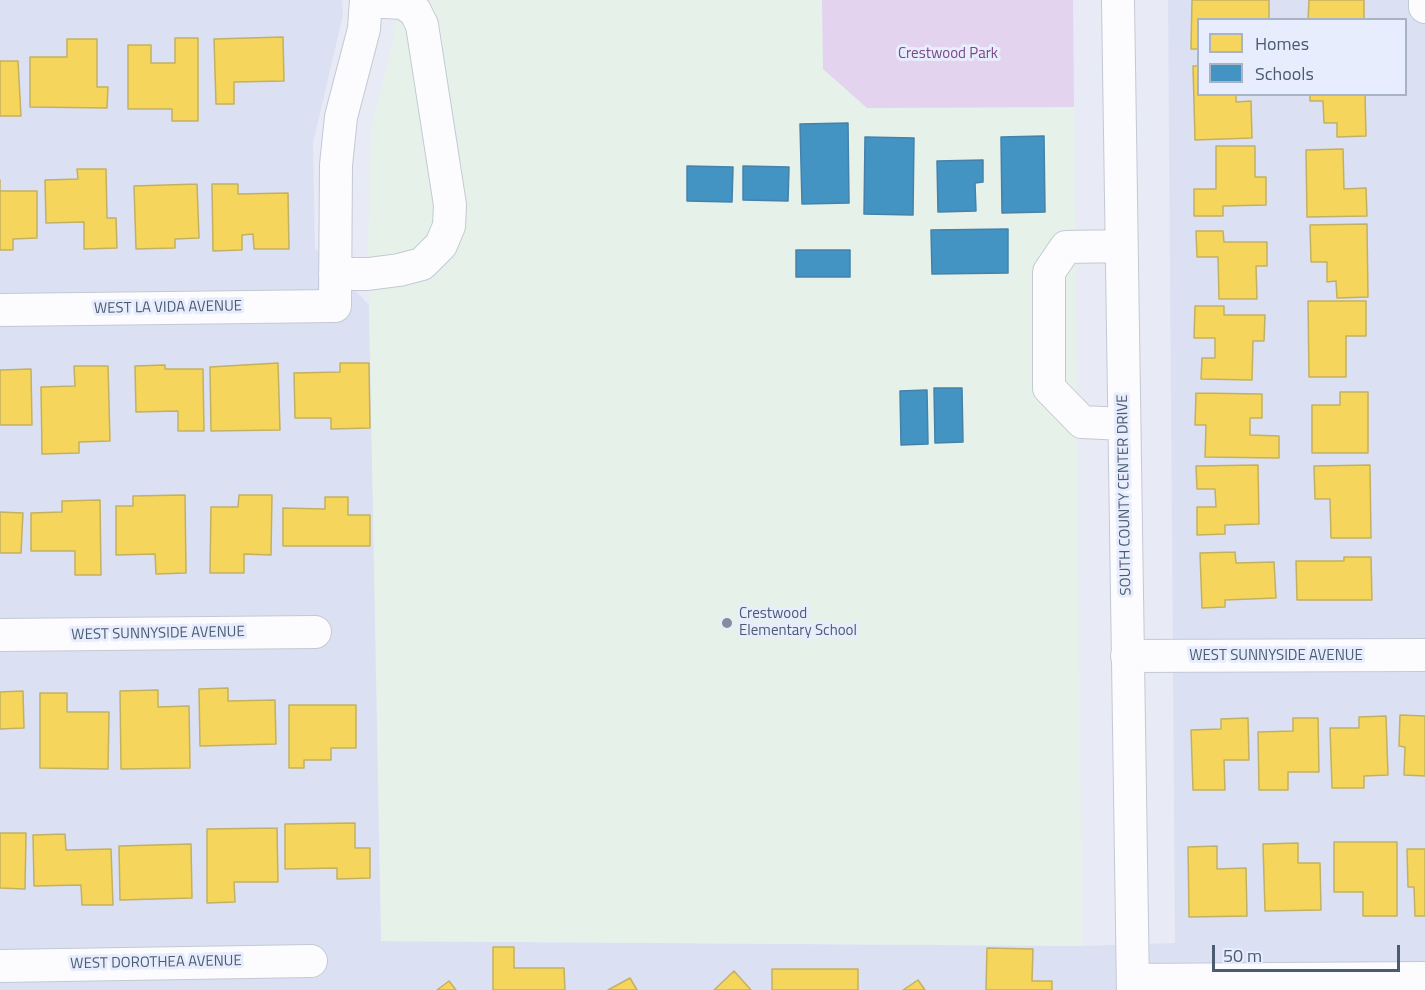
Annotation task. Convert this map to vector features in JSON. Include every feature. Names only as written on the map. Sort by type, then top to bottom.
[{"type":"street","points":[[366,0],[403,3],[415,11],[422,25],[450,206],[449,226],[441,245],[422,264],[368,274],[335,274],[336,165],[341,117],[364,29],[366,0]]},
{"type":"street","name":"SOUTH COUNTY CENTER DRIVE","points":[[1118,0],[1133,985]]},
{"type":"street","points":[[1425,0],[1425,7]]},
{"type":"street","points":[[1121,246],[1066,247],[1048,272],[1049,388],[1082,422],[1124,424]]},
{"type":"street","name":"WEST LA VIDA AVENUE","points":[[0,310],[335,306],[335,274]]},
{"type":"street","name":"WEST SUNNYSIDE AVENUE","points":[[0,635],[315,632]]},
{"type":"street","name":"WEST SUNNYSIDE AVENUE","points":[[1127,656],[1425,655]]},
{"type":"street","name":"WEST DOROTHEA AVENUE","points":[[0,966],[311,960]]},
{"type":"street","points":[[1133,985],[1425,978]]},
{"type":"shaded area","points":[[0,0],[342,0],[343,15],[313,143],[315,248],[369,305],[382,941],[1082,946],[1175,943],[1168,0],[1425,0],[1425,990],[0,990]]},
{"type":"shaded area","name":"Crestwood Elementary School","points":[[400,0],[822,0],[823,69],[867,108],[1074,107],[1082,946],[381,941],[368,247],[371,128],[392,46]]},
{"type":"green space","name":"Crestwood Park","points":[[822,0],[1073,0],[1074,107],[867,108],[823,69]]},
{"type":"building: Homes","points":[[1192,0],[1269,0],[1269,18],[1197,18],[1197,49],[1191,49]]},
{"type":"building: Homes","points":[[1309,0],[1364,0],[1364,18],[1308,18]]},
{"type":"building: Homes","points":[[283,37],[284,81],[234,82],[234,104],[216,104],[214,39]]},
{"type":"building: Homes","points":[[175,38],[198,38],[198,121],[172,121],[172,109],[128,109],[128,45],[151,45],[151,63],[175,63]]},
{"type":"building: Homes","points":[[67,39],[97,39],[97,87],[108,87],[107,108],[30,107],[30,57],[67,57]]},
{"type":"building: Homes","points":[[0,61],[18,61],[21,116],[0,116]]},
{"type":"building: Homes","points":[[1193,66],[1197,66],[1197,96],[1236,96],[1236,102],[1251,101],[1252,138],[1195,140]]},
{"type":"building: Homes","points":[[1310,96],[1365,96],[1366,136],[1337,137],[1337,123],[1324,123],[1323,101],[1310,101]]},
{"type":"building: Homes","points":[[1216,146],[1255,146],[1255,177],[1266,177],[1266,205],[1223,206],[1223,216],[1194,216],[1194,189],[1216,189]]},
{"type":"building: Homes","points":[[1343,149],[1344,189],[1366,188],[1367,216],[1307,217],[1306,150]]},
{"type":"building: Homes","points":[[77,169],[106,169],[107,218],[116,218],[117,248],[84,249],[84,222],[46,223],[45,180],[78,179]]},
{"type":"building: Homes","points":[[197,184],[199,238],[175,239],[175,248],[136,249],[134,186]]},
{"type":"building: Homes","points":[[212,184],[238,184],[238,194],[288,193],[289,249],[254,249],[253,234],[242,235],[242,250],[213,251]]},
{"type":"building: Homes","points":[[0,191],[37,191],[37,238],[13,239],[13,250],[0,250]]},
{"type":"building: Homes","points":[[1367,224],[1368,297],[1337,298],[1336,281],[1327,282],[1327,262],[1311,262],[1310,225]]},
{"type":"building: Homes","points":[[1196,231],[1223,231],[1224,242],[1267,242],[1267,266],[1256,266],[1257,299],[1219,299],[1218,257],[1197,257]]},
{"type":"building: Homes","points":[[1308,301],[1366,301],[1366,336],[1346,336],[1346,377],[1309,377]]},
{"type":"building: Homes","points":[[1195,306],[1224,306],[1224,315],[1265,315],[1264,341],[1253,341],[1252,380],[1201,379],[1202,358],[1215,358],[1215,338],[1194,338]]},
{"type":"building: Homes","points":[[278,363],[280,430],[211,431],[210,367]]},
{"type":"building: Homes","points":[[340,363],[369,363],[370,428],[331,429],[331,418],[295,418],[294,373],[340,372]]},
{"type":"building: Homes","points":[[165,365],[165,369],[203,369],[204,431],[178,431],[178,411],[136,412],[135,366]]},
{"type":"building: Homes","points":[[74,366],[108,366],[110,441],[79,442],[79,453],[42,454],[41,387],[75,386]]},
{"type":"building: Homes","points":[[31,369],[32,425],[0,425],[0,370]]},
{"type":"building: Homes","points":[[1340,392],[1368,392],[1368,453],[1312,453],[1312,405],[1340,405]]},
{"type":"building: Homes","points":[[1196,393],[1262,394],[1262,418],[1250,418],[1250,435],[1279,436],[1279,458],[1205,457],[1206,425],[1195,425]]},
{"type":"building: Homes","points":[[1258,465],[1259,524],[1225,525],[1225,534],[1197,535],[1197,507],[1216,507],[1215,489],[1197,489],[1196,466]]},
{"type":"building: Homes","points":[[1370,465],[1371,538],[1331,538],[1330,499],[1315,499],[1314,466]]},
{"type":"building: Homes","points":[[185,495],[186,573],[156,574],[155,554],[116,555],[116,506],[133,506],[133,496]]},
{"type":"building: Homes","points":[[239,495],[272,495],[271,555],[244,554],[244,573],[210,573],[211,507],[238,507]]},
{"type":"building: Homes","points":[[325,497],[348,497],[348,515],[370,515],[370,546],[283,546],[283,508],[325,509]]},
{"type":"building: Homes","points":[[100,500],[101,575],[75,575],[75,551],[31,551],[31,513],[62,512],[62,501]]},
{"type":"building: Homes","points":[[0,512],[23,513],[21,553],[0,553]]},
{"type":"building: Homes","points":[[1235,552],[1236,563],[1274,562],[1276,598],[1225,600],[1225,607],[1202,608],[1200,553]]},
{"type":"building: Homes","points":[[1344,557],[1371,557],[1372,600],[1297,600],[1296,561],[1344,561]]},
{"type":"building: Homes","points":[[228,688],[228,701],[275,700],[276,744],[200,746],[199,689]]},
{"type":"building: Homes","points":[[158,690],[158,707],[189,706],[190,768],[121,769],[120,691]]},
{"type":"building: Homes","points":[[23,691],[24,728],[0,729],[0,692]]},
{"type":"building: Homes","points":[[40,693],[67,693],[67,712],[109,712],[108,769],[40,768]]},
{"type":"building: Homes","points":[[289,705],[356,705],[356,748],[331,748],[331,760],[304,760],[304,768],[289,768]]},
{"type":"building: Homes","points":[[1400,715],[1425,716],[1425,776],[1404,775],[1405,747],[1399,746]]},
{"type":"building: Homes","points":[[1386,716],[1388,775],[1364,776],[1364,788],[1332,788],[1330,728],[1359,728],[1359,717]]},
{"type":"building: Homes","points":[[1248,718],[1249,760],[1224,760],[1225,790],[1193,790],[1191,730],[1221,729],[1221,719]]},
{"type":"building: Homes","points":[[1293,718],[1318,718],[1319,772],[1288,772],[1288,790],[1259,790],[1258,732],[1293,731]]},
{"type":"building: Homes","points":[[355,823],[355,848],[370,848],[370,878],[337,879],[337,868],[285,869],[285,824]]},
{"type":"building: Homes","points":[[277,828],[278,882],[234,882],[235,902],[207,903],[207,829]]},
{"type":"building: Homes","points":[[0,833],[26,833],[25,889],[0,888]]},
{"type":"building: Homes","points":[[65,834],[66,850],[111,849],[113,905],[82,905],[81,885],[34,886],[33,835]]},
{"type":"building: Homes","points":[[1334,842],[1397,842],[1397,916],[1363,916],[1363,892],[1334,892]]},
{"type":"building: Homes","points":[[1298,843],[1298,863],[1320,863],[1321,910],[1265,911],[1263,844]]},
{"type":"building: Homes","points":[[191,844],[192,898],[120,900],[119,846]]},
{"type":"building: Homes","points":[[1217,846],[1217,869],[1246,868],[1247,916],[1189,917],[1188,847]]},
{"type":"building: Homes","points":[[1407,849],[1425,849],[1425,916],[1415,916],[1414,887],[1408,887]]},
{"type":"building: Homes","points":[[493,947],[514,947],[514,968],[564,968],[565,990],[493,990]]},
{"type":"building: Homes","points":[[987,948],[1033,949],[1032,981],[1052,981],[1052,990],[986,990]]},
{"type":"building: Homes","points":[[772,969],[858,969],[858,990],[772,990]]},
{"type":"building: Homes","points":[[734,971],[751,990],[714,990]]},
{"type":"building: Homes","points":[[630,978],[637,990],[608,990]]},
{"type":"building: Homes","points":[[918,980],[925,990],[903,990]]},
{"type":"building: Homes","points":[[449,981],[456,990],[437,990]]},
{"type":"building: Schools","points":[[848,123],[849,203],[802,204],[800,124]]},
{"type":"building: Schools","points":[[1044,136],[1045,212],[1002,213],[1001,137]]},
{"type":"building: Schools","points":[[865,137],[914,138],[913,215],[864,214]]},
{"type":"building: Schools","points":[[983,160],[983,182],[975,183],[976,211],[938,212],[937,161]]},
{"type":"building: Schools","points":[[687,166],[733,167],[732,202],[687,201]]},
{"type":"building: Schools","points":[[743,166],[789,167],[788,201],[743,200]]},
{"type":"building: Schools","points":[[1008,229],[1008,273],[932,274],[931,230]]},
{"type":"building: Schools","points":[[796,250],[850,250],[850,277],[796,277]]},
{"type":"building: Schools","points":[[934,388],[962,388],[963,442],[935,443]]},
{"type":"building: Schools","points":[[927,390],[928,444],[901,445],[900,391]]},
{"type":"place","name":"Crestwood Elementary School","points":[[727,623]]}]
